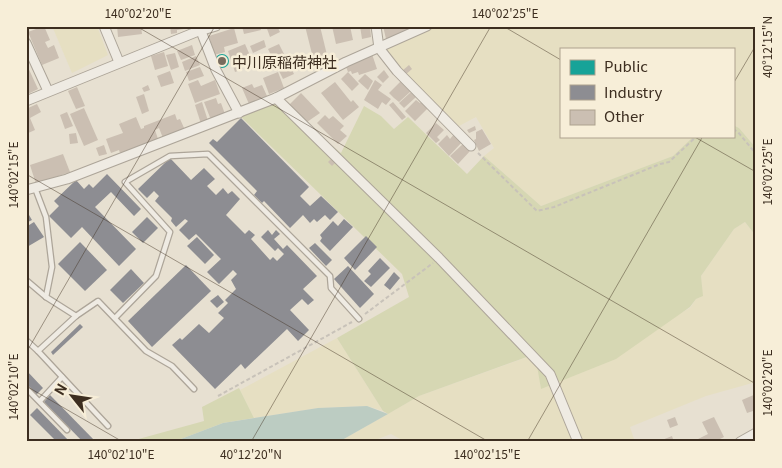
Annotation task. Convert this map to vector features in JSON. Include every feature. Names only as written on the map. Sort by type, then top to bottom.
[{"type":"street","points":[[104,26],[119,62]]},
{"type":"street","points":[[26,101],[199,28],[216,26]]},
{"type":"street","points":[[376,26],[379,48],[397,71],[471,146]]},
{"type":"street","points":[[30,189],[67,179],[276,98],[427,26]]},
{"type":"street","points":[[199,28],[216,70],[239,113]]},
{"type":"street","points":[[26,43],[48,92]]},
{"type":"street","points":[[276,98],[439,258],[550,374],[578,442]]},
{"type":"street","points":[[740,442],[756,433]]},
{"type":"lane","points":[[115,318],[156,276],[170,232],[125,182],[170,156],[208,154],[330,276],[331,288],[359,319]]},
{"type":"lane","points":[[30,189],[46,218],[52,267],[46,297]]},
{"type":"lane","points":[[26,280],[46,297],[76,316]]},
{"type":"lane","points":[[38,351],[76,316],[98,301],[146,351],[172,366],[194,389]]},
{"type":"lane","points":[[26,340],[108,426]]},
{"type":"lane","points":[[40,401],[62,377]]},
{"type":"lane","points":[[26,388],[67,430]]},
{"type":"path","points":[[734,130],[756,154]]},
{"type":"path","points":[[471,146],[537,211],[554,207],[660,164],[670,162],[695,138]]},
{"type":"path","points":[[218,396],[359,319],[439,258]]},
{"type":"shaded area","points":[[52,26],[97,26],[108,55],[72,73]]},
{"type":"shaded area","points":[[434,26],[756,26],[756,148],[739,128],[734,126],[734,48],[560,48],[560,138],[692,138],[673,156],[541,206],[484,156],[494,148],[476,117],[456,126],[416,88],[384,49]]},
{"type":"shaded area","points":[[745,222],[756,236],[756,382],[706,396],[630,427],[635,442],[406,442],[391,434],[370,442],[342,440],[419,396],[536,354],[541,388],[690,308],[696,299],[702,296],[701,276],[734,229]]},
{"type":"shaded area","points":[[337,338],[383,411],[367,406],[318,408],[254,418],[240,390]]},
{"type":"shaded area","points":[[367,406],[388,414],[342,440],[331,442],[173,442],[223,423],[318,408]]},
{"type":"green space","points":[[279,102],[341,153],[364,106],[381,116],[394,129],[408,117],[467,174],[484,156],[541,206],[673,156],[692,138],[734,138],[734,126],[739,128],[756,148],[756,236],[745,222],[734,229],[701,276],[703,296],[696,299],[690,307],[616,359],[541,389],[535,354],[419,396],[388,414],[383,411],[337,338],[409,297],[402,274],[239,115]]},
{"type":"green space","points":[[239,388],[254,418],[223,423],[173,442],[134,442],[135,440],[204,421],[202,407]]},
{"type":"building: Public","name":"中川原稲荷神社","points":[[222,54],[227,56],[229,61],[227,66],[222,68],[217,66],[215,61],[217,56]]},
{"type":"building: Industry","points":[[241,118],[309,187],[300,196],[310,206],[321,196],[338,212],[330,220],[325,215],[317,222],[314,219],[310,223],[303,215],[290,228],[264,201],[262,203],[254,195],[257,191],[209,143],[213,139],[217,142]]},
{"type":"building: Industry","points":[[170,158],[191,180],[204,168],[215,179],[207,186],[216,195],[223,188],[228,194],[232,191],[240,199],[226,215],[245,234],[249,230],[255,235],[251,239],[270,260],[273,257],[277,261],[284,254],[278,248],[275,251],[261,237],[268,230],[272,235],[276,230],[280,234],[274,239],[283,249],[287,245],[317,276],[303,289],[314,300],[308,305],[302,299],[290,310],[309,330],[298,341],[287,329],[245,369],[241,364],[215,389],[172,345],[180,338],[182,340],[199,324],[209,333],[224,318],[218,313],[228,303],[225,300],[236,289],[231,280],[237,274],[233,270],[219,284],[207,272],[221,259],[196,234],[189,240],[179,230],[188,221],[185,219],[176,227],[171,221],[172,218],[155,201],[159,196],[154,191],[147,198],[138,189]]},
{"type":"building: Industry","points":[[107,174],[141,209],[134,216],[111,192],[95,207],[136,249],[119,266],[82,227],[71,238],[49,216],[59,206],[54,201],[76,180],[84,189],[89,184],[93,188]]},
{"type":"building: Industry","points":[[26,210],[32,220],[26,223]]},
{"type":"building: Industry","points":[[147,217],[158,228],[143,243],[132,232]]},
{"type":"building: Industry","points":[[344,219],[353,227],[330,251],[320,241],[322,238],[320,235],[333,221],[338,226]]},
{"type":"building: Industry","points":[[34,222],[44,237],[27,247],[26,227]]},
{"type":"building: Industry","points":[[366,236],[377,247],[355,270],[344,258]]},
{"type":"building: Industry","points":[[197,237],[214,255],[205,264],[187,246]]},
{"type":"building: Industry","points":[[80,242],[107,270],[85,291],[58,264]]},
{"type":"building: Industry","points":[[315,243],[332,260],[326,266],[309,248]]},
{"type":"building: Industry","points":[[380,258],[390,268],[371,287],[364,281],[371,274],[368,271]]},
{"type":"building: Industry","points":[[186,265],[211,291],[152,347],[128,321]]},
{"type":"building: Industry","points":[[348,266],[374,294],[360,308],[334,279]]},
{"type":"building: Industry","points":[[131,269],[144,283],[123,303],[110,290]]},
{"type":"building: Industry","points":[[394,272],[400,278],[390,290],[384,285]]},
{"type":"building: Industry","points":[[218,295],[224,302],[217,308],[210,301]]},
{"type":"building: Industry","points":[[80,324],[83,327],[53,355],[51,352]]},
{"type":"building: Industry","points":[[26,370],[43,388],[36,395],[26,384]]},
{"type":"building: Industry","points":[[50,395],[96,442],[83,442],[44,402]]},
{"type":"building: Industry","points":[[37,408],[70,442],[57,442],[30,415]]},
{"type":"building: Other","points":[[44,26],[50,40],[45,42],[48,48],[54,45],[59,58],[42,65],[28,32]]},
{"type":"building: Other","points":[[117,26],[141,26],[142,34],[118,37]]},
{"type":"building: Other","points":[[170,26],[197,27],[177,30],[177,33],[171,34]]},
{"type":"building: Other","points":[[242,26],[260,26],[261,30],[244,34]]},
{"type":"building: Other","points":[[266,26],[277,26],[280,32],[270,37]]},
{"type":"building: Other","points":[[305,26],[320,26],[327,55],[313,58]]},
{"type":"building: Other","points":[[332,26],[350,26],[353,40],[336,44]]},
{"type":"building: Other","points":[[360,26],[370,26],[371,37],[362,39]]},
{"type":"building: Other","points":[[383,26],[405,26],[407,30],[386,39]]},
{"type":"building: Other","points":[[234,28],[238,43],[224,47],[225,52],[214,55],[209,36]]},
{"type":"building: Other","points":[[264,40],[266,47],[253,53],[250,46]]},
{"type":"building: Other","points":[[245,44],[255,67],[247,70],[244,63],[241,64],[243,69],[235,72],[228,51]]},
{"type":"building: Other","points":[[279,44],[294,74],[283,79],[268,49]]},
{"type":"building: Other","points":[[192,45],[195,55],[181,60],[177,51]]},
{"type":"building: Other","points":[[164,52],[168,66],[155,70],[151,56]]},
{"type":"building: Other","points":[[175,53],[179,67],[171,70],[166,55]]},
{"type":"building: Other","points":[[372,54],[377,69],[359,75],[358,72],[352,74],[351,71],[348,72],[345,64]]},
{"type":"building: Other","points":[[196,56],[200,65],[185,71],[182,62]]},
{"type":"building: Other","points":[[327,56],[331,64],[318,70],[314,62]]},
{"type":"building: Other","points":[[26,63],[38,89],[28,94],[26,89]]},
{"type":"building: Other","points":[[409,65],[412,69],[405,75],[402,71]]},
{"type":"building: Other","points":[[200,67],[204,76],[189,81],[186,72]]},
{"type":"building: Other","points":[[384,70],[389,77],[383,83],[377,77]]},
{"type":"building: Other","points":[[170,71],[174,83],[161,87],[157,76]]},
{"type":"building: Other","points":[[278,72],[284,88],[269,94],[263,78]]},
{"type":"building: Other","points":[[348,72],[359,84],[352,91],[341,79]]},
{"type":"building: Other","points":[[365,74],[373,81],[368,90],[358,81]]},
{"type":"building: Other","points":[[198,80],[201,86],[215,80],[220,94],[195,103],[188,84]]},
{"type":"building: Other","points":[[375,80],[382,85],[378,90],[391,99],[386,105],[382,102],[378,109],[364,100]]},
{"type":"building: Other","points":[[401,81],[411,91],[399,102],[389,93]]},
{"type":"building: Other","points":[[335,82],[351,102],[353,100],[359,107],[343,120],[321,93]]},
{"type":"building: Other","points":[[252,84],[254,88],[262,85],[267,96],[249,104],[242,88]]},
{"type":"building: Other","points":[[148,85],[150,90],[144,92],[142,88]]},
{"type":"building: Other","points":[[77,87],[85,106],[76,109],[68,91]]},
{"type":"building: Other","points":[[411,92],[416,97],[404,108],[399,103]]},
{"type":"building: Other","points":[[301,93],[320,113],[307,122],[289,105]]},
{"type":"building: Other","points":[[144,94],[149,111],[142,114],[136,97]]},
{"type":"building: Other","points":[[216,98],[218,104],[221,103],[225,114],[211,120],[204,102]]},
{"type":"building: Other","points":[[416,100],[420,103],[423,100],[429,107],[415,121],[405,111]]},
{"type":"building: Other","points":[[202,102],[208,121],[201,124],[195,105]]},
{"type":"building: Other","points":[[393,102],[406,117],[402,120],[389,105]]},
{"type":"building: Other","points":[[37,104],[41,112],[30,118],[35,130],[26,134],[26,109]]},
{"type":"building: Other","points":[[84,108],[98,140],[84,146],[70,114]]},
{"type":"building: Other","points":[[67,112],[73,126],[65,129],[60,115]]},
{"type":"building: Other","points":[[175,114],[177,120],[180,119],[185,130],[163,138],[159,128],[155,130],[158,139],[120,153],[119,150],[111,153],[106,139],[123,133],[119,124],[136,117],[141,129],[144,126]]},
{"type":"building: Other","points":[[325,115],[329,119],[333,116],[344,126],[340,130],[347,136],[338,144],[317,123]]},
{"type":"building: Other","points":[[436,123],[444,130],[437,137],[440,140],[436,143],[426,133]]},
{"type":"building: Other","points":[[475,126],[476,130],[469,133],[467,130]]},
{"type":"building: Other","points":[[482,129],[491,144],[479,151],[474,140],[476,139],[476,132]]},
{"type":"building: Other","points":[[76,133],[78,143],[70,144],[69,134]]},
{"type":"building: Other","points":[[455,133],[463,141],[449,156],[438,144],[447,135],[450,139]]},
{"type":"building: Other","points":[[464,143],[471,150],[458,164],[450,156]]},
{"type":"building: Other","points":[[104,145],[107,154],[99,156],[96,148]]},
{"type":"building: Other","points":[[63,154],[70,172],[36,184],[30,165]]},
{"type":"building: Other","points":[[332,158],[336,162],[332,166],[328,162]]},
{"type":"building: Other","points":[[756,394],[756,410],[747,413],[742,400]]},
{"type":"building: Other","points":[[675,417],[678,425],[670,428],[667,420]]},
{"type":"building: Other","points":[[714,417],[724,437],[718,440],[719,442],[699,442],[698,439],[708,434],[702,422]]},
{"type":"building: Other","points":[[672,436],[674,442],[663,442],[662,440]]},
{"type":"place","name":"中川原稲荷神社","points":[[222,61]]}]
